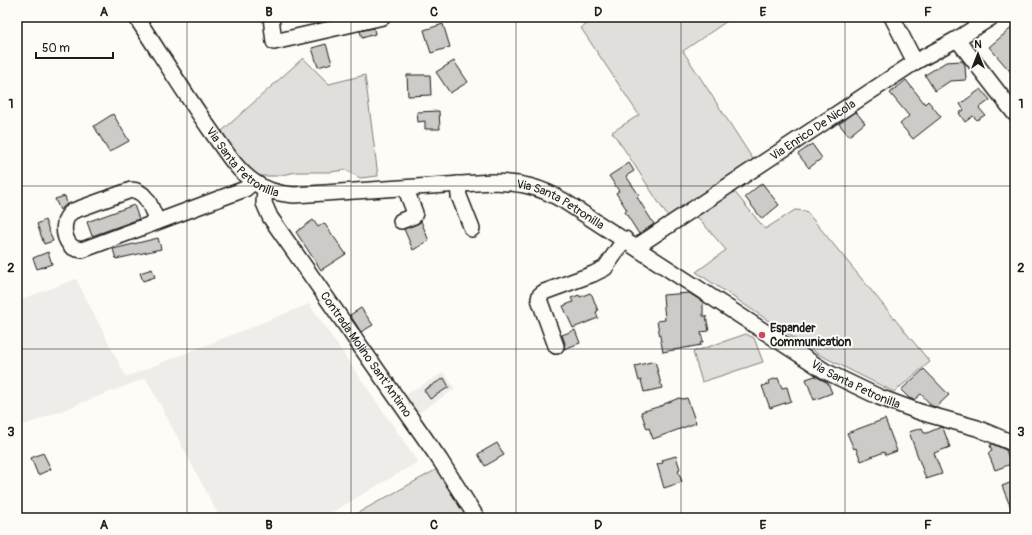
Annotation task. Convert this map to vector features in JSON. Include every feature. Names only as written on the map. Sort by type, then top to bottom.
[{"type":"street","name":"Via Santa Petronilla","points":[[136,17],[194,106],[227,153],[239,169],[259,185],[279,194],[294,195],[506,182],[534,186],[564,200],[835,377],[879,397],[913,410],[977,428],[1015,444]]},
{"type":"street","points":[[271,17],[274,42],[379,17]]},
{"type":"street","points":[[892,17],[915,62]]},
{"type":"street","name":"Via Enrico De Nicola","points":[[630,243],[915,62],[957,39],[992,17]]},
{"type":"street","points":[[957,39],[1015,114]]},
{"type":"street","points":[[458,184],[459,196],[472,229]]},
{"type":"street","points":[[157,222],[148,202],[142,194],[135,190],[130,190],[73,211],[65,220],[64,226],[66,238],[70,245],[82,250],[259,185]]},
{"type":"street","name":"Contrada Molino Sant'Antimo","points":[[259,185],[270,217],[440,460],[477,518]]},
{"type":"street","points":[[401,221],[414,216],[415,213],[407,188]]},
{"type":"street","points":[[556,346],[539,300],[540,295],[544,292],[594,274],[605,268],[630,243]]},
{"type":"shaded area","points":[[598,17],[733,17],[683,51],[756,164],[668,217],[612,132],[639,115],[581,28]]},
{"type":"shaded area","points":[[303,58],[329,84],[365,75],[378,176],[360,178],[346,170],[329,172],[297,172],[276,176],[258,176],[240,158],[222,131]]},
{"type":"shaded area","points":[[733,190],[765,229],[795,210],[806,211],[930,362],[894,392],[818,354],[696,272],[726,250],[694,213]]},
{"type":"shaded area","points":[[76,279],[126,377],[309,304],[418,462],[322,518],[220,518],[146,378],[27,424],[17,424],[17,301]]},
{"type":"shaded area","points":[[746,334],[754,338],[763,362],[702,382],[693,352]]},
{"type":"shaded area","points":[[444,372],[455,389],[414,416],[401,398]]},
{"type":"shaded area","points":[[441,467],[475,518],[356,518],[354,515]]},
{"type":"building","points":[[443,24],[450,47],[431,53],[424,30]]},
{"type":"building","points":[[1015,25],[1015,77],[989,47]]},
{"type":"building","points":[[374,28],[375,34],[362,38],[360,31]]},
{"type":"building","points":[[326,44],[332,63],[318,67],[312,48]]},
{"type":"building","points":[[454,61],[468,82],[450,93],[436,72]]},
{"type":"building","points":[[962,61],[965,65],[966,80],[950,81],[935,91],[925,75],[946,62]]},
{"type":"building","points":[[407,75],[430,75],[431,95],[408,96]]},
{"type":"building","points":[[906,80],[925,104],[928,101],[941,117],[913,139],[900,124],[909,116],[890,93]]},
{"type":"building","points":[[981,89],[990,100],[979,108],[985,115],[977,120],[973,116],[965,122],[959,113],[964,110],[960,104]]},
{"type":"building","points":[[439,111],[440,129],[425,129],[425,121],[418,122],[417,112]]},
{"type":"building","points":[[856,112],[865,123],[849,136],[839,124]]},
{"type":"building","points":[[113,114],[129,141],[109,152],[94,126]]},
{"type":"building","points":[[812,144],[822,158],[809,168],[798,154]]},
{"type":"building","points":[[629,163],[634,171],[626,176],[639,195],[637,197],[654,224],[639,234],[625,212],[627,210],[616,193],[619,191],[609,176]]},
{"type":"building","points":[[762,183],[779,205],[762,219],[745,197]]},
{"type":"building","points":[[65,196],[67,204],[60,210],[55,199]]},
{"type":"building","points":[[134,205],[139,219],[92,236],[87,222]]},
{"type":"building","points":[[45,220],[53,241],[44,244],[37,224]]},
{"type":"building","points":[[313,220],[318,227],[324,223],[346,254],[321,270],[296,232]]},
{"type":"building","points":[[421,221],[429,241],[413,250],[404,229]]},
{"type":"building","points":[[158,238],[161,249],[116,259],[113,249]]},
{"type":"building","points":[[48,252],[52,264],[37,269],[33,258]]},
{"type":"building","points":[[152,269],[155,277],[143,281],[140,273]]},
{"type":"building","points":[[590,293],[598,311],[596,312],[598,318],[573,328],[563,306],[573,302],[571,298],[579,295],[580,297]]},
{"type":"building","points":[[689,293],[703,302],[703,316],[706,316],[709,331],[701,332],[703,342],[700,343],[701,345],[663,352],[657,321],[665,320],[663,295]]},
{"type":"building","points":[[361,308],[373,325],[361,332],[350,315]]},
{"type":"building","points":[[575,330],[580,343],[564,349],[565,343],[562,335]]},
{"type":"building","points":[[655,361],[662,388],[644,392],[635,366]]},
{"type":"building","points":[[924,369],[949,395],[936,407],[932,406],[921,394],[914,400],[909,398],[901,390]]},
{"type":"building","points":[[815,376],[828,383],[832,393],[814,400],[806,379]]},
{"type":"building","points":[[444,378],[449,387],[430,399],[424,390]]},
{"type":"building","points":[[778,378],[782,388],[787,387],[791,401],[770,408],[762,386],[769,384],[768,381]]},
{"type":"building","points":[[679,398],[687,398],[696,423],[653,439],[649,428],[647,429],[641,412],[664,405]]},
{"type":"building","points":[[885,419],[897,451],[886,455],[884,452],[861,461],[856,448],[854,449],[847,433]]},
{"type":"building","points":[[941,427],[943,428],[950,447],[934,453],[942,474],[926,479],[909,432],[922,428],[924,433],[927,433]]},
{"type":"building","points":[[497,443],[504,455],[485,466],[478,454]]},
{"type":"building","points":[[992,444],[1006,450],[1011,464],[995,470],[988,453],[992,451],[990,445]]},
{"type":"building","points":[[43,453],[51,469],[38,475],[31,458]]},
{"type":"building","points":[[676,456],[682,482],[664,488],[657,464],[663,463],[662,460]]},
{"type":"building","points":[[1015,481],[1015,518],[1002,486]]},
{"type":"place","name":"Espander Communication","points":[[762,335]]}]
